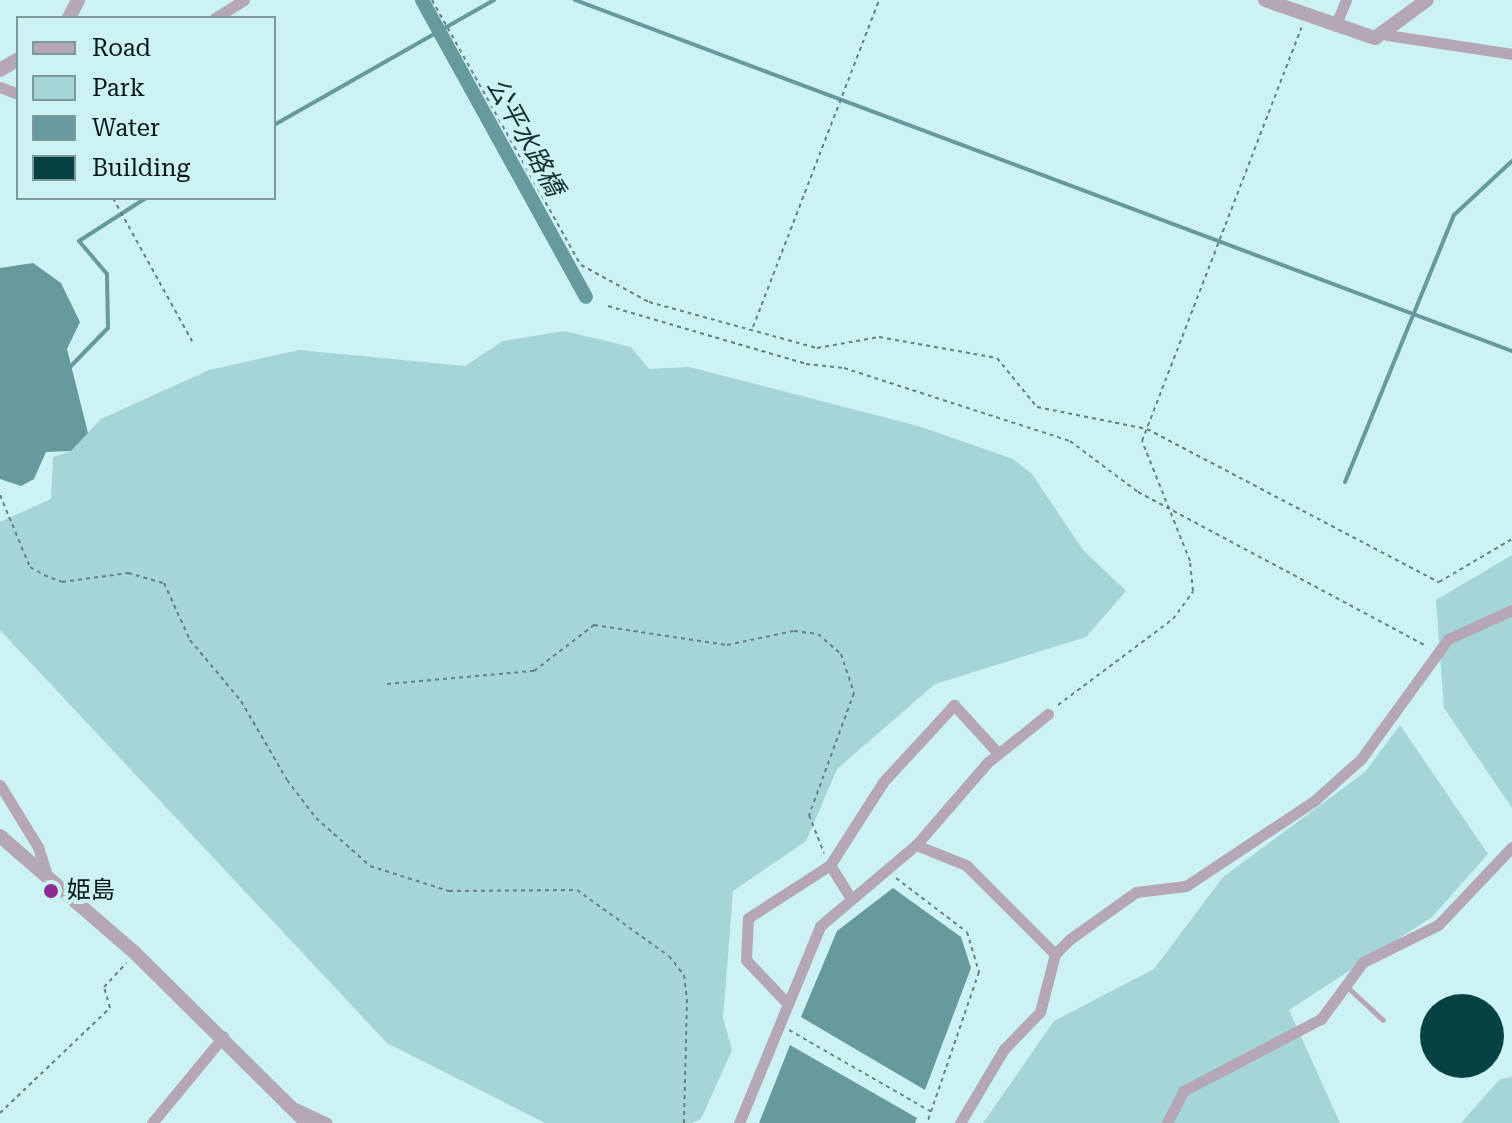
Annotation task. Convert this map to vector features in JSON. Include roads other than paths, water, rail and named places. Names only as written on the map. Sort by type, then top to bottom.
[{"type":"street","points":[[218,16],[244,0]]},
{"type":"street","points":[[1265,0],[1335,26],[1512,54]]},
{"type":"street","points":[[1335,26],[1346,0]]},
{"type":"street","points":[[1387,35],[1427,0]]},
{"type":"street","points":[[960,1123],[1004,1049],[1040,1012],[1055,954],[1136,892],[1186,886],[1314,801],[1361,759],[1448,639],[1512,610]]},
{"type":"street","points":[[787,1003],[746,960],[748,918],[830,865],[883,782],[954,705],[998,753]]},
{"type":"street","points":[[739,1123],[820,926],[916,845],[998,753],[1048,714]]},
{"type":"street","points":[[0,785],[47,875]]},
{"type":"street","points":[[0,836],[135,953],[307,1123]]},
{"type":"street","points":[[916,845],[966,865],[1055,954]]},
{"type":"street","points":[[1167,1123],[1183,1091],[1303,1033],[1346,986],[1363,962],[1438,925],[1512,847]]},
{"type":"street","points":[[830,865],[851,899]]},
{"type":"street","points":[[152,1123],[223,1037]]},
{"type":"street","points":[[290,1105],[327,1123]]},
{"type":"lane","points":[[1346,986],[1383,1020]]},
{"type":"water","points":[[33,263],[61,283],[80,322],[67,349],[88,433],[71,451],[46,452],[34,479],[21,486],[0,479],[0,268]]},
{"type":"water","points":[[893,888],[961,937],[971,968],[925,1090],[801,1017],[837,931]]},
{"type":"water","points":[[790,1045],[917,1118],[915,1123],[759,1123]]},
{"type":"waterway","name":"公平水路橋","points":[[422,0],[586,297]]},
{"type":"waterway","points":[[276,124],[494,0]]},
{"type":"waterway","points":[[575,0],[1512,351]]},
{"type":"waterway","points":[[1345,482],[1454,215],[1512,161]]},
{"type":"waterway","points":[[71,366],[108,328],[107,274],[79,241],[143,200]]},
{"type":"place","name":"姫島","points":[[51,891]]}]
